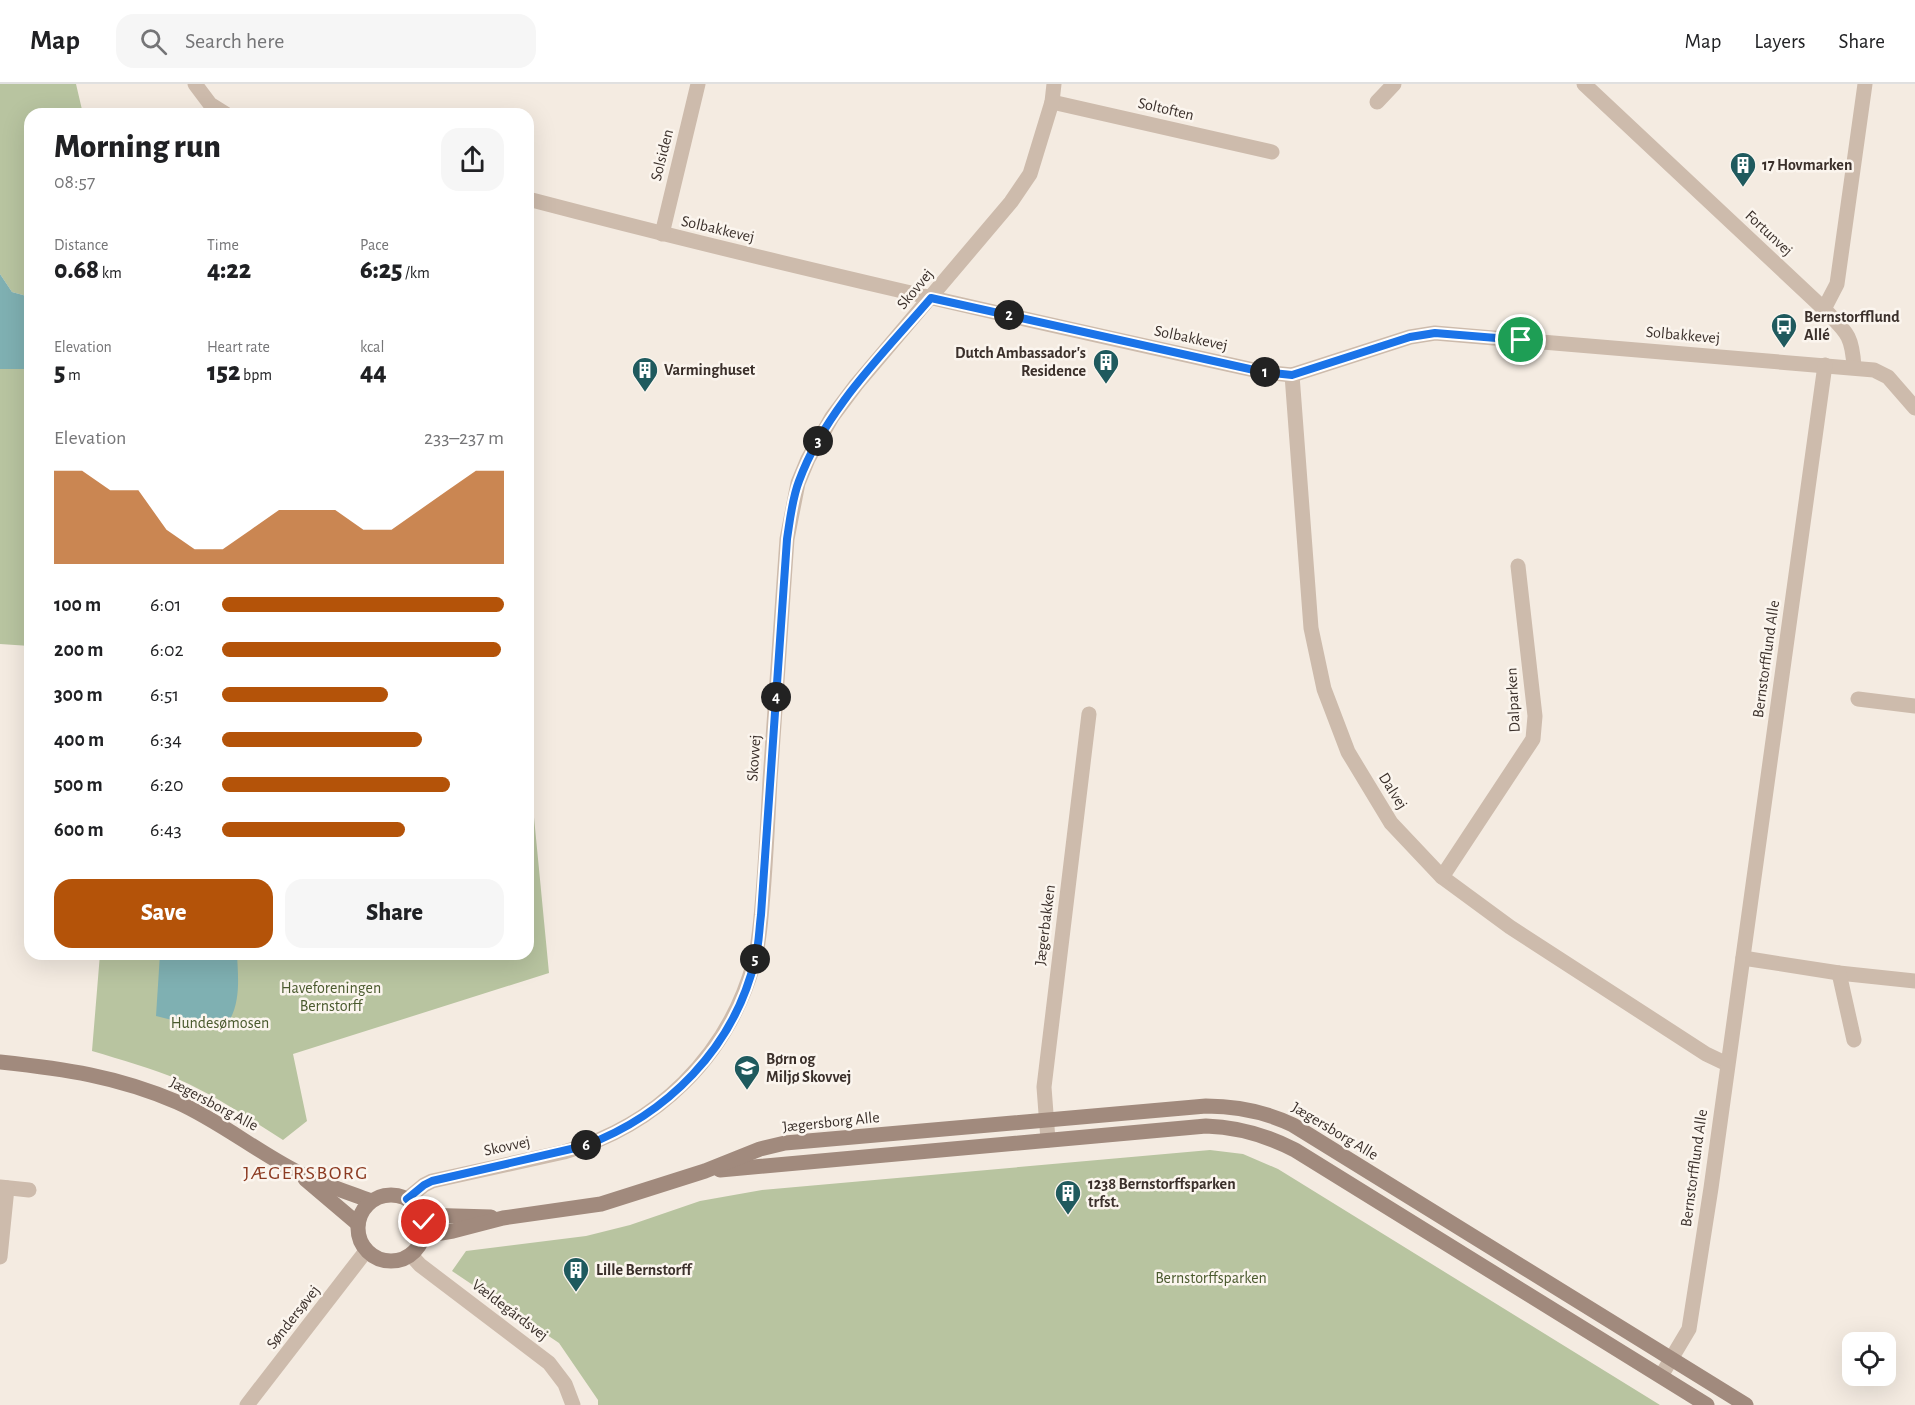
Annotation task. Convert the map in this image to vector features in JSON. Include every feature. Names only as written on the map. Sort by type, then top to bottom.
[{"type":"street","points":[[195,84],[210,104],[216,108]]},
{"type":"street","name":"Solsiden","points":[[662,234],[698,84]]},
{"type":"street","name":"Skovvej","points":[[407,1199],[432,1181],[564,1152],[622,1130],[676,1092],[719,1041],[742,995],[755,960],[761,915],[787,539],[794,497],[808,459],[832,417],[856,385],[1011,202],[1030,174],[1052,102],[1054,84]]},
{"type":"street","points":[[1377,102],[1395,84]]},
{"type":"street","name":"Fortunvej","points":[[1584,84],[1846,332],[1853,345],[1854,367]]},
{"type":"street","points":[[1824,309],[1836,284],[1865,84]]},
{"type":"street","name":"Soltoften","points":[[1052,102],[1272,152]]},
{"type":"street","name":"Solbakkevej","points":[[534,201],[662,234],[931,298],[1263,372],[1292,375],[1410,337],[1435,333],[1854,367]]},
{"type":"street","name":"Bernstorfflund Alle","points":[[1661,1376],[1689,1329],[1711,1188],[1826,365]]},
{"type":"street","points":[[1854,367],[1874,370],[1888,377],[1915,408]]},
{"type":"street","name":"Dalvej","points":[[1292,375],[1311,628],[1324,689],[1348,752],[1391,823],[1442,877],[1510,927],[1706,1054],[1727,1064]]},
{"type":"street","name":"Dalparken","points":[[1442,877],[1533,739],[1535,716],[1518,566]]},
{"type":"street","points":[[1858,699],[1915,706]]},
{"type":"street","name":"Jægerbakken","points":[[1048,1140],[1044,1087],[1089,714]]},
{"type":"street","points":[[1743,958],[1839,973],[1915,981]]},
{"type":"street","points":[[1839,973],[1854,1040]]},
{"type":"street","name":"Jægersborg Alle","points":[[0,1062],[86,1073],[152,1092],[204,1116],[299,1173],[371,1201]]},
{"type":"street","name":"Jægersborg Alle","points":[[423,1236],[503,1218],[601,1204],[705,1171],[760,1149],[785,1143],[1206,1106],[1251,1110],[1281,1119],[1746,1405]]},
{"type":"street","name":"Jægersborg Alle","points":[[705,1171],[1206,1126],[1234,1128],[1265,1136],[1295,1150],[1707,1405]]},
{"type":"street","name":"Jægersborg Alle","points":[[299,1173],[357,1224]]},
{"type":"street","points":[[0,1257],[3,1187],[29,1190]]},
{"type":"street","points":[[387,1195],[397,1195],[407,1199],[417,1207],[422,1215],[423,1236],[419,1246],[411,1255],[399,1260],[379,1259],[366,1251],[359,1238],[357,1224],[363,1209],[371,1201],[387,1195]]},
{"type":"street","name":"Jægersborg Alle","points":[[422,1215],[452,1214],[503,1218]]},
{"type":"street","name":"Søndersøvej","points":[[248,1405],[366,1251]]},
{"type":"street","name":"Vældegårdsvej","points":[[411,1255],[420,1266],[549,1363],[565,1384],[573,1405]]},
{"type":"green space","points":[[0,84],[76,84],[82,108],[24,108],[24,295],[12,292],[0,274]]},
{"type":"green space","points":[[0,369],[24,369],[24,646],[0,644]]},
{"type":"green space","name":"Hundesømosen","points":[[534,817],[549,973],[293,1054],[307,1121],[283,1140],[220,1100],[193,1086],[147,1068],[92,1051],[100,960],[534,960]]},
{"type":"green space","name":"Bernstorffsparken","points":[[1210,1150],[1243,1154],[1278,1169],[1660,1405],[598,1405],[598,1400],[559,1343],[452,1271],[466,1251],[586,1236],[630,1225],[700,1201],[762,1190]]},
{"type":"water","points":[[0,274],[12,292],[24,295],[24,369],[0,369]]},
{"type":"water","points":[[160,960],[237,960],[237,997],[229,1021],[176,1021],[156,1016]]},
{"type":"place","name":"17 Hovmarken","points":[[1743,188]]},
{"type":"place","name":"Bernstorfflund Allé","points":[[1784,349]]},
{"type":"place","name":"Dutch Ambassador's Residence","points":[[1106,385]]},
{"type":"place","name":"Varminghuset","points":[[645,393]]},
{"type":"place","name":"Børn og Miljø Skovvej","points":[[747,1091]]},
{"type":"place","name":"1238 Bernstorffsparken trfst.","points":[[1068,1216]]},
{"type":"place","name":"Lille Bernstorff","points":[[576,1293]]},
{"type":"district","name":"JÆGERSBORG","points":[[306,1173]]},
{"type":"route","points":[[424,1222],[419,1210],[407,1199],[432,1181],[564,1152],[604,1139],[639,1120],[676,1092],[693,1075],[719,1041],[730,1021],[755,960],[761,915],[787,539],[794,497],[808,459],[832,417],[856,385],[931,298],[1263,372],[1292,375],[1410,337],[1435,333],[1521,340]]},
{"type":"park label","name":"Haveforeningen Bernstorff","points":[[331,997]]}]
